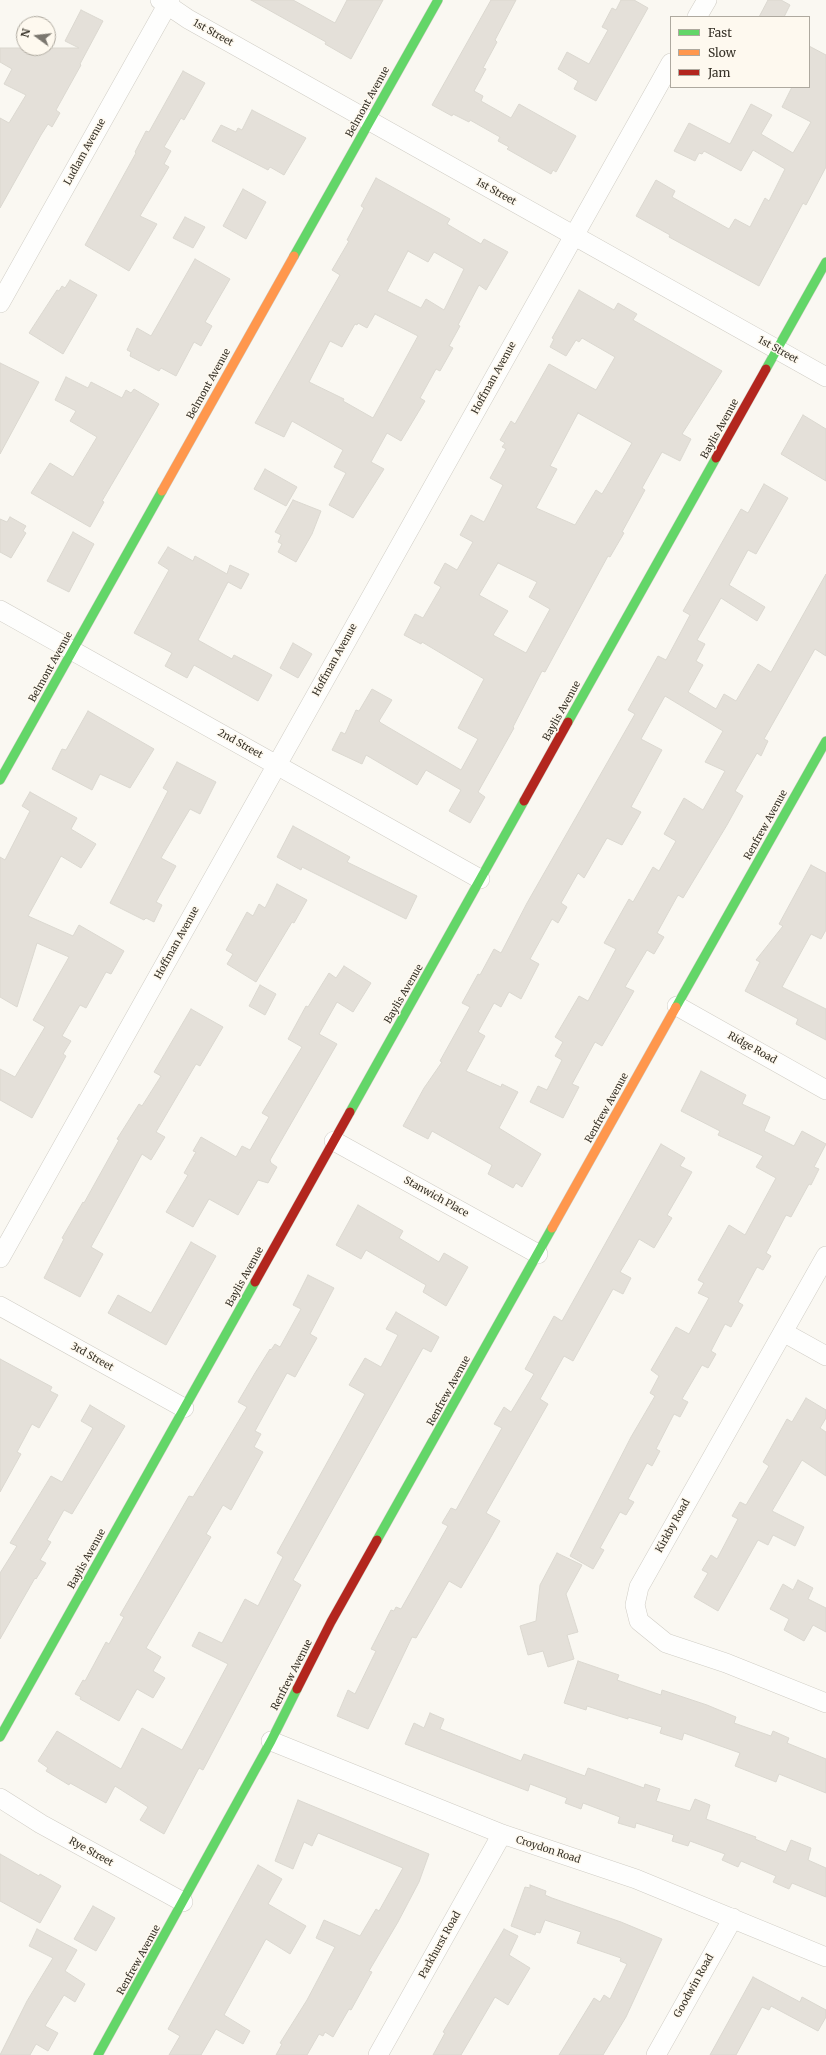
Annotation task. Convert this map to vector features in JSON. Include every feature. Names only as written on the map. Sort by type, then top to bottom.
[{"type":"street","name":"Belmont Avenue","points":[[0,780],[438,0]]},
{"type":"street","points":[[698,16],[707,0]]},
{"type":"street","name":"1st Street","points":[[166,1],[188,19],[826,377]]},
{"type":"street","name":"Ludlam Avenue","points":[[0,303],[166,1]]},
{"type":"street","name":"Hoffman Avenue","points":[[0,1258],[670,65]]},
{"type":"street","name":"Baylis Avenue","points":[[0,1737],[826,262]]},
{"type":"street","name":"2nd Street","points":[[0,610],[480,879]]},
{"type":"street","name":"Renfrew Avenue","points":[[98,2055],[271,1740],[331,1622],[826,741]]},
{"type":"street","name":"Ridge Road","points":[[677,1006],[826,1090]]},
{"type":"street","name":"Stanwich Place","points":[[334,1140],[538,1254]]},
{"type":"street","name":"Kirkby Road","points":[[826,1256],[639,1587],[635,1606],[639,1621],[666,1643],[726,1663],[826,1703]]},
{"type":"street","name":"3rd Street","points":[[0,1306],[184,1408]]},
{"type":"street","points":[[783,1332],[826,1356]]},
{"type":"street","name":"Croydon Road","points":[[271,1740],[502,1834],[636,1879],[826,1957]]},
{"type":"street","name":"Rye Street","points":[[0,1798],[41,1824],[183,1902]]},
{"type":"street","name":"Parkhurst Road","points":[[378,2055],[502,1834]]},
{"type":"street","name":"Goodwin Road","points":[[656,2055],[733,1918]]},
{"type":"building","points":[[251,0],[293,0],[335,23],[347,0],[383,0],[351,59],[325,44],[326,42]]},
{"type":"building","points":[[491,0],[516,0],[495,40],[497,42],[483,68],[486,69],[474,91],[483,96],[481,101],[511,118],[519,104],[576,136],[556,172],[553,170],[551,174],[507,149],[509,147],[498,141],[500,137],[470,120],[469,122],[453,114],[452,116],[432,105]]},
{"type":"building","points":[[621,0],[634,0],[648,8],[596,101],[574,89],[578,81],[558,69],[567,52],[589,64],[608,30],[602,27],[612,8],[616,10]]},
{"type":"building","points":[[768,0],[781,0],[790,5],[784,16],[760,16]]},
{"type":"building","points":[[81,10],[103,21],[56,110],[60,113],[52,127],[48,124],[41,135],[0,208],[0,118],[9,123],[26,95],[4,84],[12,69],[0,62],[0,48],[16,48],[16,56],[56,56],[56,48],[79,48],[65,41]]},
{"type":"building","points":[[810,47],[826,55],[826,167],[806,205],[803,203],[759,286],[669,237],[670,235],[636,216],[656,180],[675,191],[672,197],[729,229],[735,219],[750,227],[765,198],[769,201],[785,169],[753,150],[741,171],[704,151],[702,154],[699,153],[695,161],[674,151],[689,123],[730,144],[751,104],[772,115],[761,134],[793,153],[811,122],[782,107],[792,88],[810,88]]},
{"type":"building","points":[[183,71],[205,83],[184,120],[181,118],[164,147],[171,151],[164,164],[169,167],[140,216],[157,224],[129,271],[85,245],[136,153],[135,152],[146,131],[149,132]]},
{"type":"building","points":[[252,110],[306,138],[284,175],[270,167],[268,170],[212,141],[221,125],[236,132],[238,128],[242,130]]},
{"type":"building","points":[[376,178],[450,219],[447,224],[481,244],[484,239],[508,252],[486,290],[479,285],[449,346],[453,348],[440,371],[436,369],[420,398],[425,401],[401,441],[387,433],[371,462],[384,469],[353,518],[329,505],[346,473],[334,467],[343,450],[292,421],[284,437],[255,423],[340,275],[332,270],[349,241],[347,240],[364,208],[361,206]],"holes":[[[408,251],[428,262],[434,252],[464,269],[444,310],[426,299],[421,308],[387,291]],[[375,314],[418,336],[373,418],[343,401],[344,399],[309,382],[330,341],[342,347],[355,324],[357,325],[358,323],[367,328]]]},
{"type":"building","points":[[243,189],[266,202],[246,239],[223,226]]},
{"type":"building","points":[[185,217],[205,227],[193,248],[173,238]]},
{"type":"building","points":[[195,259],[230,279],[205,322],[212,326],[201,346],[194,342],[176,376],[161,368],[159,371],[130,356],[131,352],[127,350],[137,328],[151,336]]},
{"type":"building","points":[[70,280],[97,295],[63,354],[29,333],[57,290],[59,291],[62,286],[65,288]]},
{"type":"building","points":[[579,290],[614,310],[618,303],[637,314],[633,320],[722,371],[682,434],[691,439],[680,461],[662,452],[642,488],[645,490],[622,532],[624,533],[610,557],[608,556],[545,672],[542,671],[513,727],[514,728],[478,792],[485,797],[470,823],[449,811],[461,790],[426,770],[417,785],[366,755],[362,764],[332,750],[341,732],[345,734],[356,710],[359,711],[372,689],[392,700],[379,721],[381,723],[461,770],[478,739],[458,728],[484,679],[422,642],[421,644],[404,635],[415,614],[423,618],[441,587],[434,583],[445,563],[457,570],[473,542],[460,535],[471,515],[484,522],[503,485],[490,478],[506,449],[502,447],[505,443],[500,440],[511,421],[515,424],[549,364],[596,390],[615,357],[582,338],[579,342],[576,340],[566,356],[550,347],[554,339],[552,338]],"holes":[[[578,413],[632,443],[602,494],[596,490],[575,525],[536,508],[557,469],[550,466]],[[498,563],[537,582],[529,597],[550,609],[526,653],[493,635],[508,611],[479,595]]]},
{"type":"building","points":[[0,363],[39,382],[0,454]]},
{"type":"building","points":[[66,377],[88,388],[91,382],[122,398],[126,390],[131,393],[134,389],[159,404],[102,501],[104,502],[90,527],[31,493],[50,463],[73,477],[97,437],[70,421],[76,411],[55,400]]},
{"type":"building","points":[[803,415],[826,429],[826,481],[781,454]]},
{"type":"building","points":[[265,469],[297,487],[286,506],[254,489]]},
{"type":"building","points":[[764,484],[788,498],[756,554],[748,550],[729,585],[765,607],[757,621],[721,598],[697,640],[705,644],[696,661],[703,665],[688,692],[716,709],[724,694],[736,701],[758,664],[771,672],[826,574],[826,656],[815,649],[764,739],[768,741],[761,756],[757,753],[735,791],[743,796],[727,825],[683,898],[678,895],[657,933],[664,937],[654,954],[647,950],[625,987],[634,991],[602,1046],[595,1042],[572,1084],[579,1087],[563,1118],[530,1102],[538,1086],[547,1090],[562,1060],[555,1056],[563,1042],[555,1037],[579,996],[588,1001],[616,949],[604,943],[629,899],[633,902],[653,867],[659,871],[676,841],[664,834],[684,798],[703,810],[725,771],[705,762],[723,731],[665,696],[641,739],[662,750],[631,807],[641,812],[622,845],[607,838],[584,878],[578,873],[561,903],[567,907],[558,923],[552,919],[530,959],[539,964],[521,999],[509,992],[501,1007],[494,1003],[478,1032],[485,1036],[466,1071],[501,1087],[502,1084],[518,1092],[499,1128],[541,1154],[522,1187],[516,1183],[513,1188],[488,1174],[492,1165],[432,1131],[428,1139],[403,1126],[424,1088],[442,1062],[440,1061],[470,1007],[462,1003],[478,974],[480,975],[494,949],[501,953],[527,903],[635,714],[628,710],[658,656],[666,660],[690,615],[683,611],[741,509],[748,513]]},
{"type":"building","points":[[293,500],[321,511],[312,534],[296,562],[278,552],[282,544],[278,542],[281,535],[275,532]]},
{"type":"building","points":[[10,517],[26,526],[23,531],[26,533],[11,558],[0,552],[0,519],[7,522]]},
{"type":"building","points":[[73,532],[94,544],[69,592],[47,581]]},
{"type":"building","points":[[168,547],[193,561],[195,556],[227,574],[230,565],[249,574],[241,589],[228,582],[198,640],[232,659],[234,655],[272,675],[258,701],[194,665],[187,678],[165,666],[172,653],[134,633],[169,570],[158,563]]},
{"type":"building","points":[[293,643],[312,654],[298,678],[280,668]]},
{"type":"building","points":[[88,711],[154,749],[130,788],[100,774],[92,790],[52,769],[62,749],[66,750]]},
{"type":"building","points":[[177,762],[216,782],[200,814],[190,809],[161,858],[176,866],[156,902],[162,905],[154,922],[146,918],[144,920],[110,903],[168,791],[163,788]]},
{"type":"building","points":[[30,792],[77,818],[71,829],[96,844],[81,868],[61,856],[28,916],[73,936],[79,925],[124,951],[111,974],[106,972],[86,1008],[80,1005],[62,1036],[71,1041],[63,1054],[66,1056],[32,1118],[0,1100],[0,1069],[15,1077],[45,1027],[33,1020],[69,957],[37,943],[17,1007],[0,997],[0,857],[5,860],[30,811],[22,806]]},
{"type":"building","points":[[293,826],[350,857],[347,862],[417,896],[406,919],[302,867],[301,870],[277,857]]},
{"type":"building","points":[[811,865],[826,873],[826,930],[821,939],[811,934],[782,987],[826,1009],[826,1040],[796,1024],[798,1019],[745,991],[760,962],[756,960],[783,926],[779,924]]},
{"type":"building","points":[[277,884],[307,900],[256,982],[227,964],[233,954],[226,950],[247,912],[253,916],[259,904],[265,908]]},
{"type":"building","points":[[344,966],[371,983],[353,1012],[337,1002],[319,1034],[337,1044],[270,1160],[271,1163],[277,1167],[268,1183],[258,1180],[238,1215],[209,1199],[193,1227],[166,1212],[188,1175],[184,1173],[196,1152],[193,1151],[201,1137],[236,1157],[242,1146],[250,1150],[269,1117],[262,1113],[302,1047],[288,1039],[306,1006],[308,1007],[329,973],[336,978]]},
{"type":"building","points":[[260,985],[276,994],[265,1015],[249,1006]]},
{"type":"building","points":[[191,1009],[223,1027],[200,1066],[196,1064],[156,1132],[165,1137],[151,1160],[142,1154],[91,1247],[103,1254],[80,1297],[44,1278],[64,1239],[62,1238],[83,1202],[84,1203],[119,1140],[117,1139],[139,1104],[142,1106],[161,1076],[154,1072]]},
{"type":"building","points":[[701,1071],[746,1095],[742,1104],[770,1117],[764,1131],[794,1146],[802,1131],[826,1144],[814,1167],[819,1169],[811,1185],[809,1184],[791,1217],[786,1215],[766,1253],[771,1256],[763,1270],[757,1267],[738,1302],[743,1305],[731,1327],[725,1324],[711,1351],[716,1354],[708,1368],[702,1365],[682,1399],[688,1402],[680,1417],[674,1414],[656,1449],[660,1451],[652,1466],[647,1463],[628,1499],[634,1502],[626,1515],[620,1512],[600,1548],[604,1550],[593,1569],[570,1556],[631,1437],[655,1396],[650,1393],[659,1376],[651,1370],[676,1327],[689,1334],[709,1298],[698,1293],[704,1283],[698,1280],[729,1225],[745,1235],[776,1178],[756,1167],[763,1156],[718,1135],[720,1131],[681,1111]]},
{"type":"building","points":[[661,1144],[685,1158],[680,1166],[692,1172],[667,1215],[672,1218],[654,1248],[639,1239],[620,1272],[631,1278],[623,1294],[613,1289],[573,1361],[564,1356],[540,1399],[548,1404],[486,1513],[500,1521],[461,1588],[449,1581],[416,1638],[412,1637],[368,1729],[337,1716],[348,1690],[355,1694],[376,1651],[371,1649],[391,1610],[394,1611],[396,1607],[401,1609],[448,1526],[442,1523],[451,1508],[456,1510],[502,1428],[494,1424],[504,1407],[511,1412],[534,1374],[525,1369],[554,1316],[562,1321]]},
{"type":"building","points":[[358,1205],[403,1231],[399,1238],[439,1262],[444,1253],[468,1267],[446,1306],[423,1292],[426,1285],[366,1250],[361,1259],[336,1245]]},
{"type":"building","points":[[191,1242],[216,1256],[166,1345],[108,1313],[118,1295],[151,1313]]},
{"type":"building","points":[[308,1275],[334,1288],[310,1334],[317,1338],[295,1377],[287,1373],[255,1431],[261,1434],[254,1447],[263,1452],[231,1510],[223,1505],[206,1534],[211,1537],[146,1648],[161,1657],[153,1671],[165,1678],[153,1698],[137,1689],[119,1721],[80,1699],[81,1697],[75,1694],[83,1680],[85,1681],[106,1642],[109,1644],[124,1617],[120,1615],[189,1496],[193,1497],[247,1407],[238,1402],[270,1349],[271,1350],[275,1344],[280,1347],[301,1309],[293,1305]]},
{"type":"building","points":[[396,1312],[439,1337],[431,1352],[423,1348],[293,1580],[301,1585],[203,1770],[199,1768],[164,1834],[140,1820],[148,1807],[115,1786],[106,1803],[70,1783],[69,1785],[46,1771],[48,1768],[38,1761],[57,1731],[121,1769],[142,1728],[182,1750],[228,1664],[192,1646],[199,1632],[222,1643],[245,1599],[258,1606],[283,1557],[277,1553],[365,1394],[349,1385],[365,1358],[381,1367],[398,1335],[386,1329]]},
{"type":"building","points":[[0,1359],[52,1387],[50,1391],[58,1395],[39,1428],[32,1424],[17,1452],[21,1454],[0,1492]]},
{"type":"building","points":[[806,1398],[826,1410],[826,1418],[820,1428],[826,1432],[826,1476],[802,1460],[772,1511],[804,1527],[795,1546],[773,1535],[768,1545],[758,1540],[718,1611],[694,1597],[708,1573],[702,1570],[711,1555],[717,1559],[738,1519],[732,1516],[740,1502],[746,1505],[769,1466],[763,1462],[787,1419],[792,1422]]},
{"type":"building","points":[[90,1405],[125,1426],[72,1514],[64,1510],[47,1540],[51,1542],[40,1560],[46,1563],[36,1579],[35,1578],[0,1639],[0,1573],[17,1546],[10,1543],[51,1476],[62,1482],[93,1428],[81,1421]]},
{"type":"building","points":[[557,1553],[582,1565],[566,1594],[578,1632],[567,1635],[574,1659],[548,1667],[543,1651],[528,1655],[520,1626],[536,1621],[540,1585]]},
{"type":"building","points":[[798,1580],[813,1588],[808,1599],[826,1608],[826,1632],[813,1625],[804,1641],[784,1630],[789,1619],[770,1609],[783,1584],[793,1590]]},
{"type":"building","points":[[578,1661],[619,1675],[617,1680],[661,1695],[662,1690],[707,1705],[736,1717],[734,1723],[771,1736],[773,1731],[789,1738],[787,1743],[826,1759],[826,1793],[779,1774],[776,1782],[735,1766],[740,1753],[684,1733],[682,1740],[660,1733],[662,1727],[628,1717],[628,1719],[587,1706],[586,1710],[564,1703]]},
{"type":"building","points":[[430,1713],[444,1719],[440,1729],[521,1761],[524,1754],[585,1776],[588,1768],[644,1788],[645,1784],[660,1789],[656,1801],[690,1811],[695,1799],[710,1805],[706,1819],[756,1837],[755,1839],[786,1852],[791,1840],[811,1848],[808,1860],[826,1868],[826,1897],[792,1883],[789,1889],[773,1882],[776,1876],[741,1861],[738,1867],[722,1860],[725,1854],[690,1841],[688,1846],[672,1841],[674,1835],[636,1823],[635,1828],[618,1823],[620,1817],[583,1803],[581,1809],[565,1803],[567,1798],[530,1784],[528,1791],[405,1744],[414,1723],[424,1728]]},
{"type":"building","points":[[298,1800],[429,1854],[419,1882],[398,1922],[369,1971],[372,1972],[351,2010],[349,2009],[333,2037],[325,2032],[323,2036],[319,2034],[307,2055],[276,2055],[282,2044],[280,2043],[307,2000],[335,1947],[316,1938],[324,1920],[360,1936],[376,1909],[379,1911],[403,1868],[318,1833],[312,1846],[304,1842],[293,1869],[275,1861]]},
{"type":"building","points":[[0,1854],[39,1876],[40,1874],[61,1886],[40,1923],[0,1901]]},
{"type":"building","points":[[258,1865],[282,1879],[268,1904],[306,1926],[290,1954],[266,1939],[224,2015],[250,2031],[243,2044],[216,2029],[201,2055],[169,2055],[180,2036],[168,2029]]},
{"type":"building","points":[[530,1885],[546,1891],[545,1895],[552,1898],[621,1922],[662,1939],[626,2017],[603,2055],[559,2055],[594,1998],[600,2002],[604,1995],[610,1999],[627,1964],[620,1961],[621,1958],[577,1943],[581,1932],[545,1920],[540,1933],[536,1932],[535,1935],[511,1926],[525,1887],[530,1888]]},
{"type":"building","points":[[93,1906],[115,1918],[96,1951],[74,1939]]},
{"type":"building","points":[[37,1929],[77,1950],[65,1971],[85,1984],[75,2002],[64,1995],[45,2026],[58,2033],[48,2051],[36,2044],[30,2055],[0,2055],[27,2001],[53,1958],[29,1946]]},
{"type":"building","points":[[504,1929],[518,1936],[509,1955],[530,1968],[508,2005],[495,1997],[461,2055],[433,2055],[445,2033],[443,2032]]},
{"type":"building","points":[[753,1977],[800,2002],[802,1997],[826,2010],[826,2017],[818,2031],[771,2006],[769,2010],[762,2007],[736,2055],[710,2055]]},
{"type":"traffic: fast","points":[[294,256],[438,0]]},
{"type":"traffic: fast","points":[[766,369],[826,262]]},
{"type":"traffic: fast","points":[[568,722],[716,458]]},
{"type":"traffic: fast","points":[[0,780],[162,491]]},
{"type":"traffic: fast","points":[[676,1007],[826,741]]},
{"type":"traffic: fast","points":[[350,1112],[524,801]]},
{"type":"traffic: fast","points":[[377,1540],[552,1228]]},
{"type":"traffic: fast","points":[[0,1737],[255,1282]]},
{"type":"traffic: fast","points":[[98,2055],[271,1741],[297,1689]]},
{"type":"traffic: slow","points":[[162,491],[294,256]]},
{"type":"traffic: slow","points":[[552,1228],[676,1007]]},
{"type":"traffic: jam","points":[[716,458],[766,369]]},
{"type":"traffic: jam","points":[[524,801],[568,722]]},
{"type":"traffic: jam","points":[[255,1282],[350,1112]]},
{"type":"traffic: jam","points":[[297,1689],[331,1622],[377,1540]]}]
